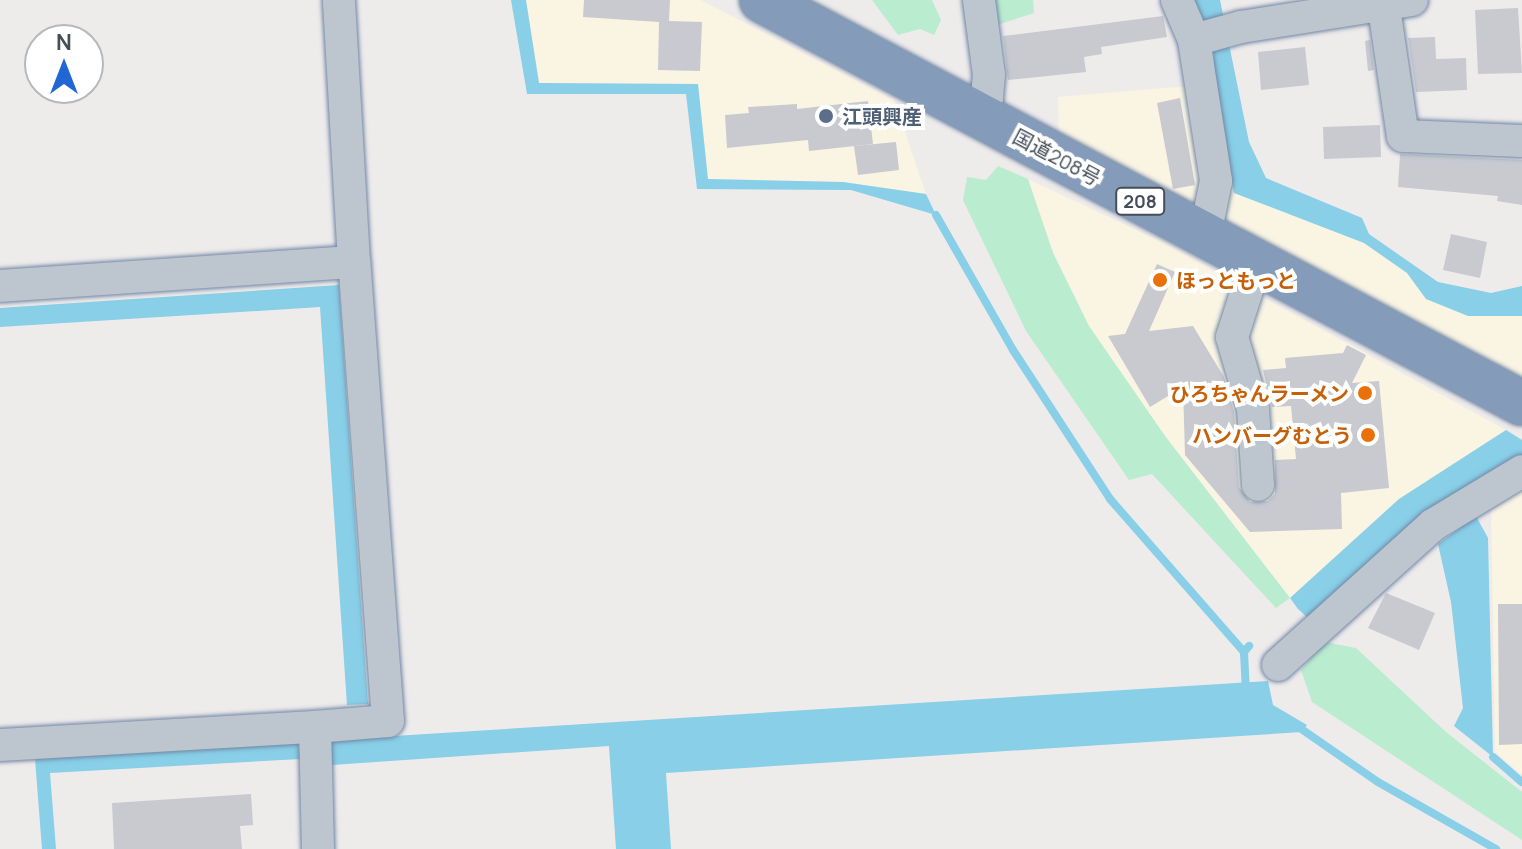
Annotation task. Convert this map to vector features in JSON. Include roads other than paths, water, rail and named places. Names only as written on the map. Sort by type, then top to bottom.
[{"type":"highway","name":"国道208号","points":[[762,0],[1520,402]]},
{"type":"street","points":[[0,745],[388,721],[354,262],[339,0]]},
{"type":"street","points":[[977,115],[987,97],[989,75],[979,0]]},
{"type":"street","points":[[1177,0],[1194,40],[1216,181],[1205,235]]},
{"type":"street","points":[[1194,40],[1241,27],[1398,4],[1403,136],[1522,141]]},
{"type":"street","points":[[0,286],[354,262]]},
{"type":"street","points":[[1256,262],[1232,337],[1253,409],[1258,485]]},
{"type":"street","points":[[1278,665],[1433,525],[1522,471]]},
{"type":"street","points":[[315,727],[318,849]]},
{"type":"water","points":[[511,0],[526,0],[539,83],[698,84],[708,179],[843,182],[926,194],[936,215],[851,190],[697,189],[686,94],[527,94]]},
{"type":"water","points":[[1191,0],[1220,0],[1249,142],[1266,178],[1362,218],[1369,234],[1438,282],[1491,293],[1522,286],[1522,316],[1468,316],[1426,299],[1407,273],[1364,243],[1234,193],[1215,88],[1213,42]]},
{"type":"water","points":[[339,285],[368,704],[347,705],[320,307],[0,327],[0,308]]},
{"type":"water","points":[[1506,430],[1522,440],[1522,458],[1308,618],[1298,609],[1290,598],[1399,499]]},
{"type":"water","points":[[1476,516],[1488,538],[1493,757],[1454,726],[1463,708],[1451,602],[1438,544]]},
{"type":"water","points":[[1268,681],[1273,705],[1307,725],[1302,732],[666,773],[671,849],[616,849],[609,746],[332,765],[330,740]]},
{"type":"water","points":[[297,740],[301,759],[50,773],[56,849],[42,849],[35,759]]},
{"type":"waterway","points":[[936,215],[1013,350],[1110,499],[1244,652]]},
{"type":"waterway","points":[[1246,692],[1244,652],[1249,646]]},
{"type":"waterway","points":[[1297,726],[1378,782],[1496,849]]},
{"type":"waterway","points":[[1493,757],[1522,782]]},
{"type":"place","name":"江頭興産","points":[[826,116]]},
{"type":"place","name":"ほっともっと","points":[[1160,280]]},
{"type":"place","name":"ひろちゃんラーメン","points":[[1365,393]]},
{"type":"place","name":"ハンバーグむとう","points":[[1368,435]]}]
